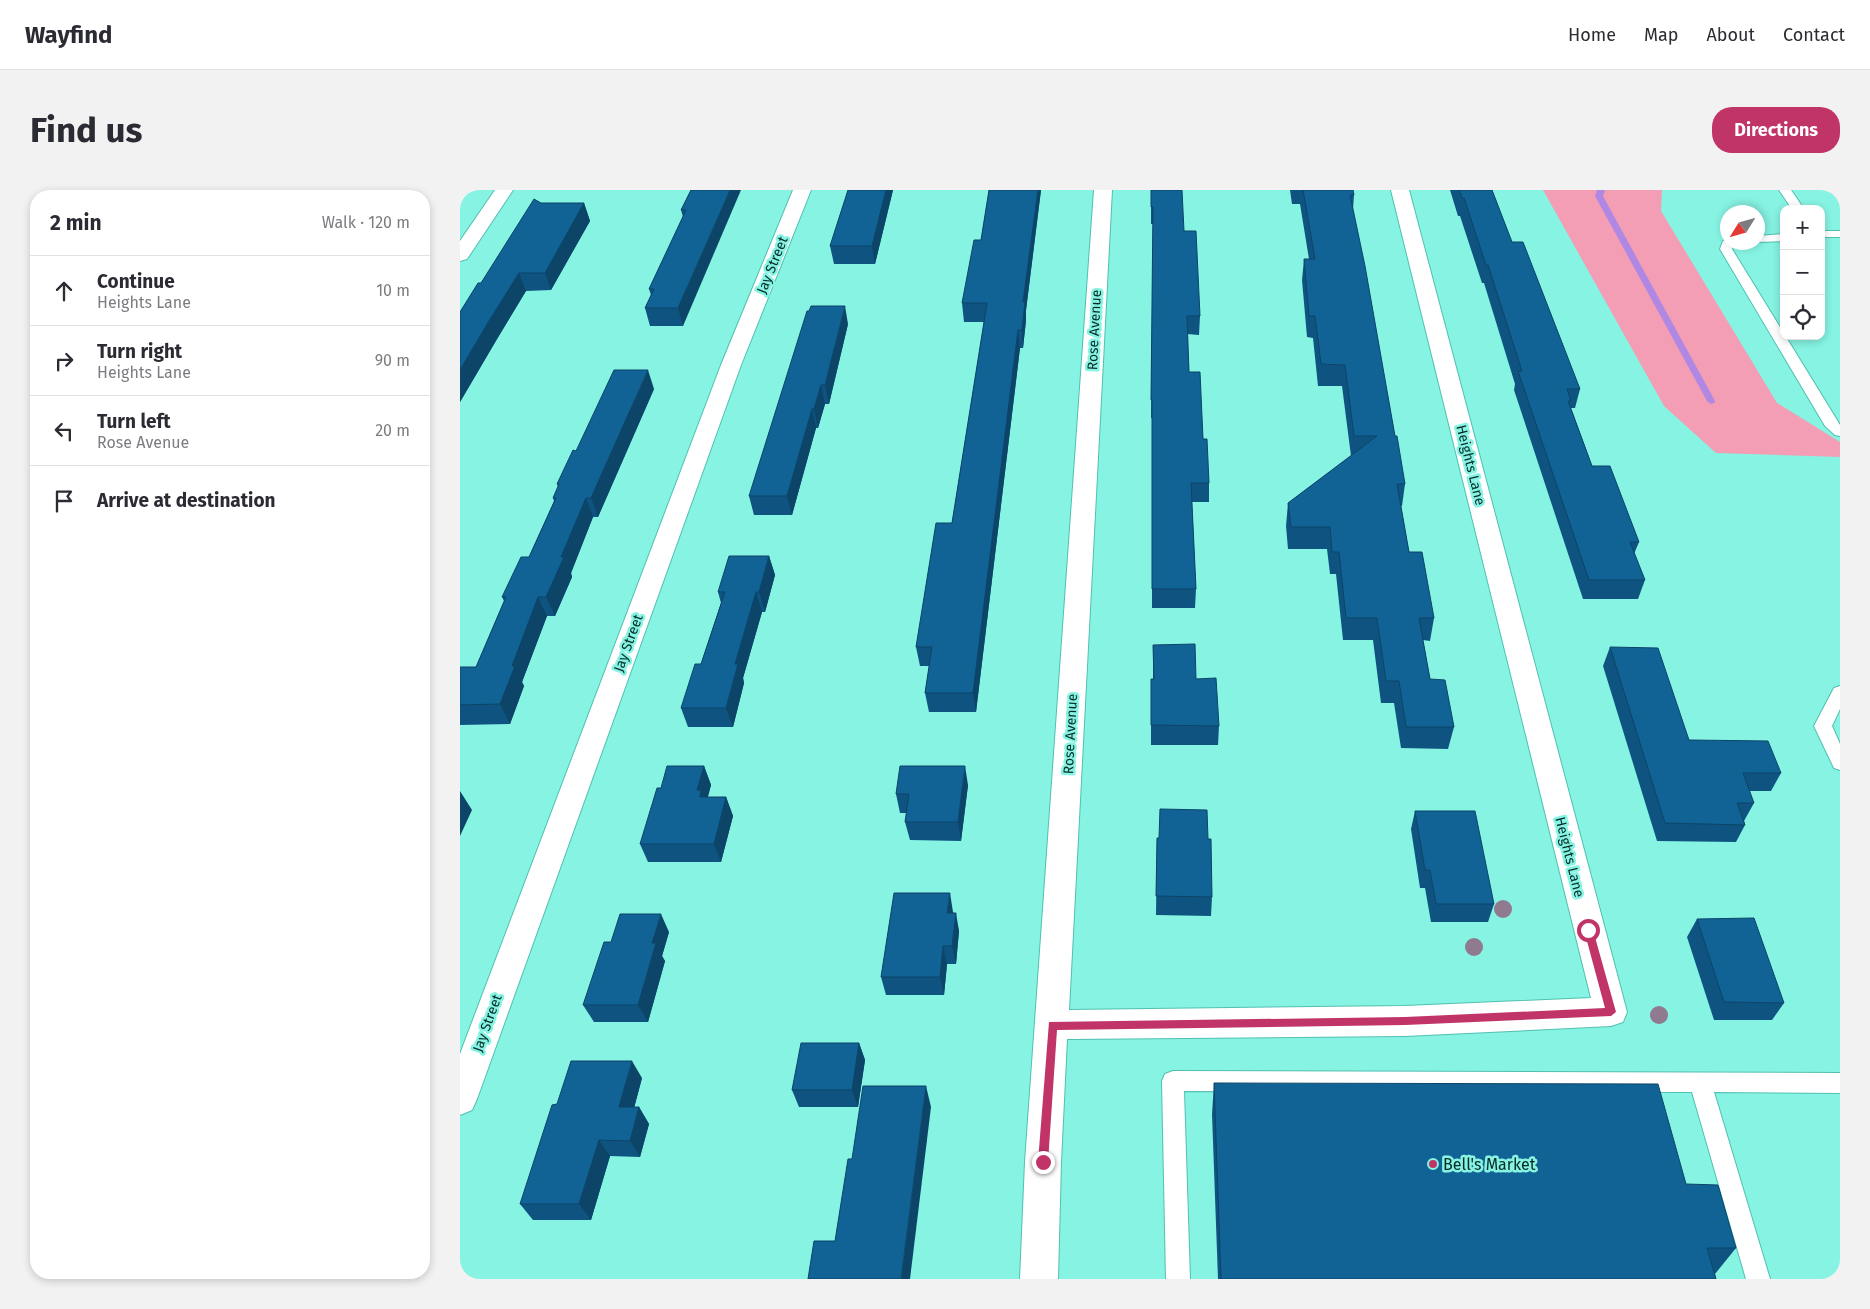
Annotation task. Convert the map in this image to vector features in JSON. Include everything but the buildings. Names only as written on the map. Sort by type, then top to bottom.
[{"type":"street","points":[[460,255],[504,190]]},
{"type":"street","name":"Jay Street","points":[[460,1099],[731,365],[802,190]]},
{"type":"street","name":"Rose Avenue","points":[[1039,1279],[1043,1162],[1103,190]]},
{"type":"street","name":"Heights Lane","points":[[1052,1025],[1405,1021],[1611,1012],[1588,930],[1400,190]]},
{"type":"lane","points":[[1785,190],[1795,205]]},
{"type":"lane","points":[[1825,234],[1840,234]]},
{"type":"lane","points":[[1765,238],[1780,237]]},
{"type":"lane","points":[[1727,250],[1832,426],[1840,432]]},
{"type":"lane","points":[[1840,692],[1823,726],[1840,763]]},
{"type":"lane","points":[[1178,1279],[1173,1081],[1840,1083]]},
{"type":"lane","points":[[1700,1083],[1758,1279]]},
{"type":"shaded area","points":[[1543,190],[1662,190],[1661,211],[1777,403],[1840,442],[1840,457],[1716,453],[1664,406]]},
{"type":"waterway","points":[[1601,190],[1599,196],[1711,401]]},
{"type":"place","name":"Bell's Market","points":[[1433,1164]]},
{"type":"route","points":[[1043,1162],[1052,1025],[1405,1021],[1611,1012],[1588,930]]}]
